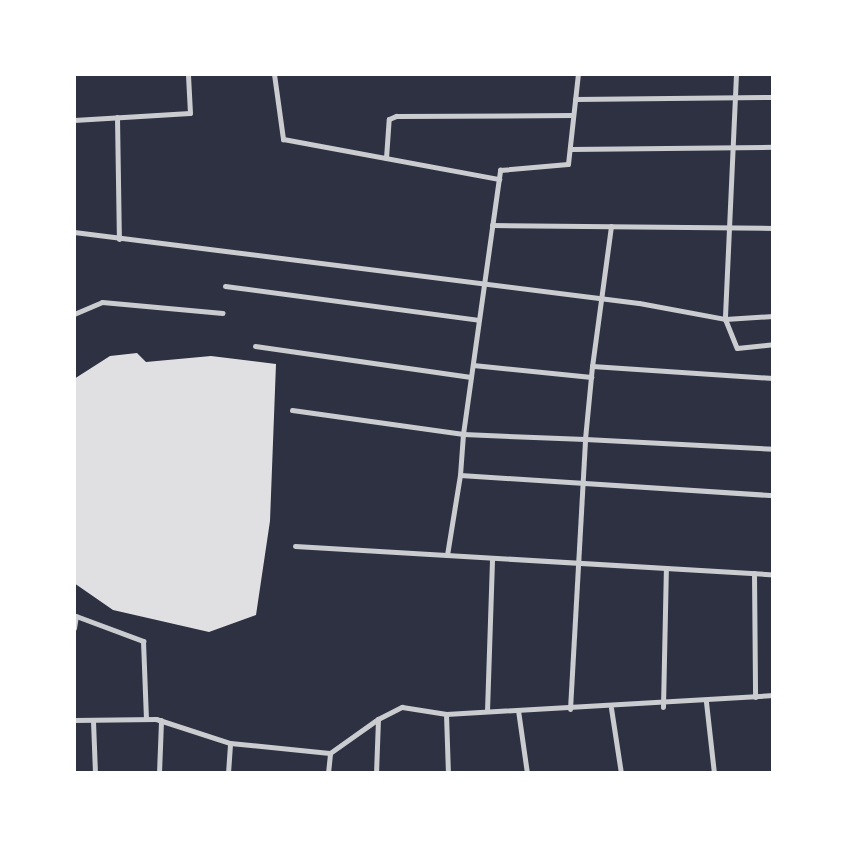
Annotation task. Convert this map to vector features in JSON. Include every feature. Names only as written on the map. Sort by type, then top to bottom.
[{"type":"street","points":[[74,120],[190,113],[188,74]]},
{"type":"street","points":[[274,74],[283,139],[499,179]]},
{"type":"street","points":[[447,555],[500,170],[568,164],[578,74]]},
{"type":"street","points":[[736,74],[732,227],[725,319],[737,348],[773,344]]},
{"type":"street","points":[[575,99],[773,97]]},
{"type":"street","points":[[386,158],[389,119],[396,116],[573,115]]},
{"type":"street","points":[[117,117],[119,239]]},
{"type":"street","points":[[570,149],[773,147]]},
{"type":"street","points":[[492,225],[773,228]]},
{"type":"street","points":[[570,709],[585,439],[597,298],[611,226]]},
{"type":"street","points":[[74,232],[597,298],[725,319],[773,316]]},
{"type":"street","points":[[225,286],[479,320]]},
{"type":"street","points":[[74,314],[102,302],[222,313]]},
{"type":"street","points":[[255,346],[471,377]]},
{"type":"street","points":[[473,365],[591,377]]},
{"type":"street","points":[[592,366],[773,378]]},
{"type":"street","points":[[292,410],[463,434],[773,449]]},
{"type":"street","points":[[460,475],[773,495]]},
{"type":"street","points":[[295,546],[773,574]]},
{"type":"street","points":[[487,711],[492,558]]},
{"type":"street","points":[[663,707],[666,568]]},
{"type":"street","points":[[754,573],[755,697]]},
{"type":"street","points":[[74,628],[75,616],[143,641],[146,719]]},
{"type":"street","points":[[74,720],[161,720],[230,743],[330,753],[378,719],[402,707],[446,714],[663,707],[773,695]]},
{"type":"street","points":[[706,702],[714,773]]},
{"type":"street","points":[[611,708],[621,773]]},
{"type":"street","points":[[518,710],[527,773]]},
{"type":"street","points":[[446,714],[448,773]]},
{"type":"street","points":[[376,773],[378,719]]},
{"type":"street","points":[[159,773],[161,720]]},
{"type":"street","points":[[93,721],[95,773]]},
{"type":"street","points":[[228,773],[230,743]]},
{"type":"street","points":[[328,773],[330,753]]},
{"type":"building","points":[[137,353],[146,362],[211,356],[276,364],[270,521],[256,615],[209,632],[113,610],[74,583],[74,379],[110,356]]}]
